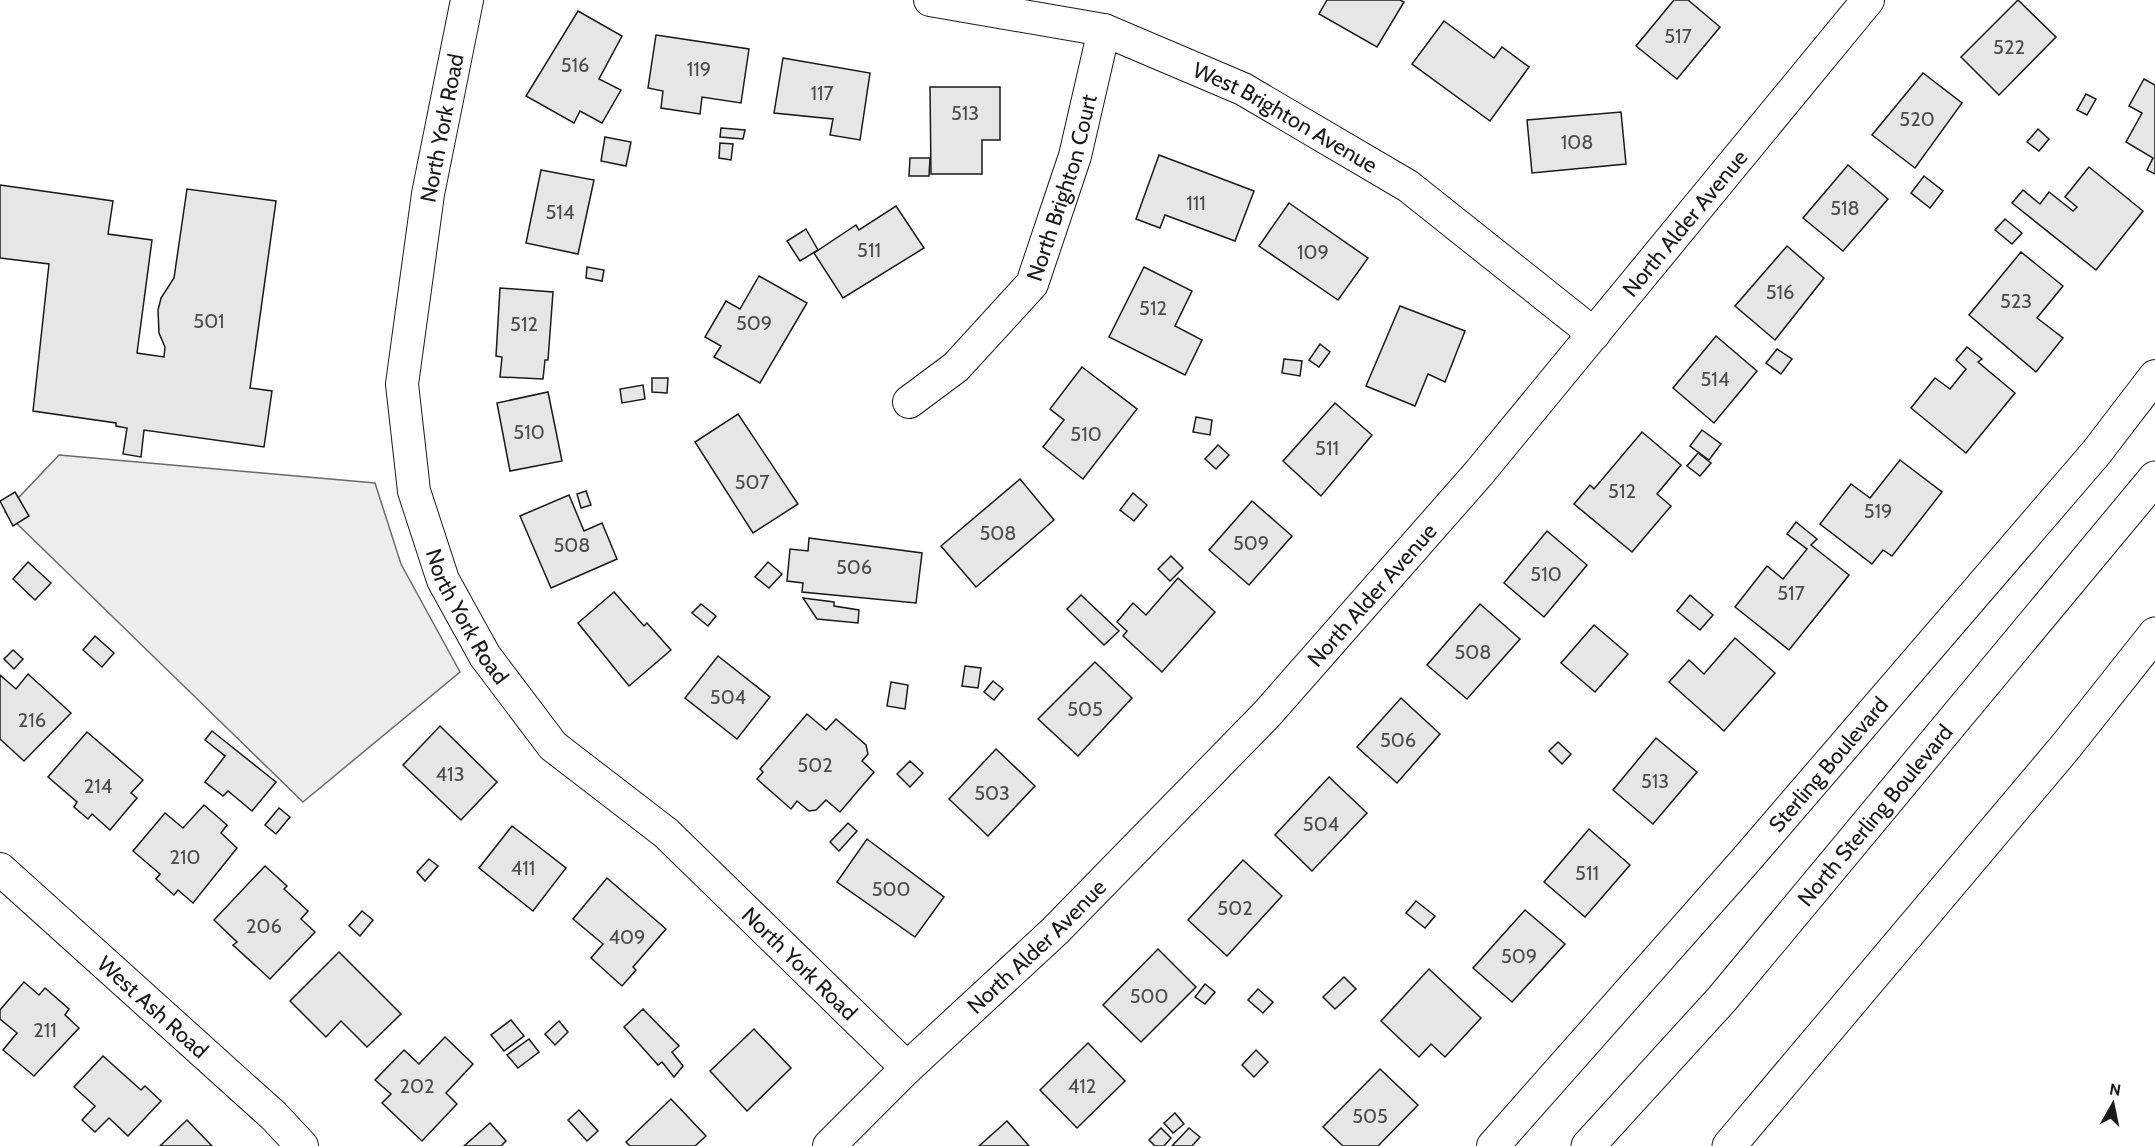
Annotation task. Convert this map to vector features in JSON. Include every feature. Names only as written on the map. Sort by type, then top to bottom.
[{"type":"main road","name":"North Sterling Boulevard","points":[[1588,1146],[1730,990],[2155,478]]},
{"type":"main road","points":[[1729,1146],[2067,745],[2155,634]]},
{"type":"street","name":"North York Road","points":[[467,0],[428,194],[402,384],[414,491],[443,580],[486,656],[553,746],[666,833],[907,1068]]},
{"type":"street","name":"West Brighton Avenue","points":[[930,0],[1104,30],[1244,89],[1408,186],[1594,334]]},
{"type":"street","name":"North Alder Avenue","points":[[829,1146],[907,1068],[1055,931],[1267,714],[1479,473],[1868,0]]},
{"type":"street","name":"North Brighton Court","points":[[909,402],[956,367],[1032,284],[1075,156],[1104,30]]},
{"type":"street","name":"Sterling Boulevard","points":[[1493,1146],[1753,852],[2096,453],[2155,376]]},
{"type":"street","name":"West Ash Road","points":[[0,869],[273,1116],[302,1146]]},
{"type":"shaded area","points":[[59,455],[375,483],[401,564],[460,672],[303,802],[5,512]]},
{"type":"building","points":[[1327,0],[1400,0],[1404,2],[1377,47],[1319,14]]},
{"type":"building","points":[[1674,0],[1688,0],[1720,27],[1677,79],[1636,46]]},
{"type":"building","points":[[2018,0],[2056,37],[1999,95],[1961,57]]},
{"type":"building","points":[[578,11],[622,36],[599,79],[621,90],[602,123],[580,111],[574,123],[526,96]]},
{"type":"building","points":[[1444,21],[1494,58],[1502,47],[1529,67],[1490,121],[1412,64]]},
{"type":"building","points":[[656,35],[749,49],[741,103],[702,97],[700,114],[661,108],[663,91],[648,88]]},
{"type":"building","points":[[783,58],[870,73],[860,140],[830,135],[833,119],[774,113]]},
{"type":"building","points":[[1923,73],[1962,103],[1915,168],[1872,135]]},
{"type":"building","points":[[2144,79],[2155,85],[2155,174],[2147,170],[2153,158],[2126,142],[2142,113],[2129,106]]},
{"type":"building","points":[[930,87],[1000,87],[1000,140],[982,140],[982,174],[931,174]]},
{"type":"building","points":[[2086,94],[2096,99],[2087,115],[2077,110]]},
{"type":"building","points":[[1621,112],[1626,164],[1532,173],[1527,120]]},
{"type":"building","points":[[721,128],[745,130],[743,139],[720,137]]},
{"type":"building","points":[[2038,129],[2049,139],[2039,151],[2027,142]]},
{"type":"building","points":[[605,137],[631,142],[626,166],[601,161]]},
{"type":"building","points":[[720,143],[733,144],[731,160],[719,158]]},
{"type":"building","points":[[1159,155],[1254,191],[1235,241],[1165,215],[1160,228],[1136,219]]},
{"type":"building","points":[[910,158],[930,158],[929,176],[909,176]]},
{"type":"building","points":[[1848,165],[1888,199],[1843,251],[1803,218]]},
{"type":"building","points":[[2089,167],[2143,211],[2096,270],[2012,203],[2023,190],[2040,204],[2049,192],[2073,211],[2077,207],[2065,197]]},
{"type":"building","points":[[541,170],[594,180],[578,254],[526,243]]},
{"type":"building","points":[[1924,176],[1943,191],[1930,208],[1911,193]]},
{"type":"building","points":[[0,185],[113,201],[108,234],[152,240],[137,353],[164,357],[165,347],[159,333],[158,310],[161,298],[174,278],[187,189],[276,201],[250,388],[272,391],[264,447],[144,430],[141,457],[123,454],[127,428],[116,426],[116,423],[33,411],[49,264],[0,258]]},
{"type":"building","points":[[1289,203],[1368,258],[1338,300],[1259,246]]},
{"type":"building","points":[[896,206],[924,248],[843,298],[814,253],[856,225],[859,230]]},
{"type":"building","points":[[2005,219],[2022,233],[2012,244],[1995,230]]},
{"type":"building","points":[[806,229],[818,250],[800,261],[787,241]]},
{"type":"building","points":[[1787,246],[1824,278],[1775,340],[1735,306]]},
{"type":"building","points":[[2021,252],[2063,286],[2037,318],[2063,338],[2036,372],[1969,315]]},
{"type":"building","points":[[587,267],[604,270],[602,281],[586,278]]},
{"type":"building","points":[[1144,267],[1192,291],[1175,326],[1202,340],[1185,375],[1109,337]]},
{"type":"building","points":[[759,276],[807,303],[760,383],[714,357],[721,346],[705,337],[726,301],[740,309]]},
{"type":"building","points":[[500,288],[553,292],[548,360],[545,360],[543,379],[500,377],[502,357],[496,356]]},
{"type":"building","points":[[1400,306],[1465,331],[1445,382],[1428,374],[1415,406],[1366,386]]},
{"type":"building","points":[[1716,336],[1757,371],[1714,423],[1673,388]]},
{"type":"building","points":[[1320,344],[1330,352],[1319,367],[1309,360]]},
{"type":"building","points":[[1967,347],[1982,359],[1978,362],[2015,393],[1966,453],[1911,408],[1935,378],[1950,389],[1966,369],[1956,360]]},
{"type":"building","points":[[1777,349],[1792,359],[1781,374],[1766,363]]},
{"type":"building","points":[[1284,359],[1302,361],[1300,376],[1282,373]]},
{"type":"building","points":[[1082,367],[1137,409],[1083,479],[1043,447],[1064,420],[1050,409]]},
{"type":"building","points":[[652,378],[668,378],[667,393],[652,392]]},
{"type":"building","points":[[643,385],[645,399],[622,403],[620,389]]},
{"type":"building","points":[[548,392],[562,461],[510,471],[497,403]]},
{"type":"building","points":[[1335,403],[1372,435],[1321,496],[1283,461]]},
{"type":"building","points":[[738,414],[798,504],[753,533],[695,442]]},
{"type":"building","points":[[1196,417],[1212,420],[1210,435],[1193,432]]},
{"type":"building","points":[[1702,430],[1721,444],[1709,460],[1690,446]]},
{"type":"building","points":[[1642,432],[1681,465],[1657,494],[1671,506],[1632,552],[1574,504],[1590,485],[1594,489]]},
{"type":"building","points":[[1218,445],[1229,455],[1216,469],[1205,459]]},
{"type":"building","points":[[1698,453],[1711,463],[1700,476],[1687,466]]},
{"type":"building","points":[[1900,460],[1942,492],[1892,556],[1883,550],[1872,564],[1820,524],[1851,484],[1870,498]]},
{"type":"building","points":[[1020,479],[1054,520],[976,587],[941,546]]},
{"type":"building","points":[[586,491],[591,505],[581,508],[577,494]]},
{"type":"building","points":[[15,492],[29,516],[13,526],[0,501]]},
{"type":"building","points":[[1133,493],[1147,505],[1134,521],[1120,510]]},
{"type":"building","points":[[569,495],[584,531],[602,523],[617,559],[551,588],[520,516]]},
{"type":"building","points":[[1252,501],[1292,536],[1249,585],[1209,550]]},
{"type":"building","points":[[1796,522],[1817,539],[1811,545],[1849,575],[1789,650],[1735,607],[1767,566],[1783,579],[1807,549],[1787,534]]},
{"type":"building","points":[[1547,531],[1587,565],[1544,617],[1504,583]]},
{"type":"building","points":[[809,538],[922,553],[916,603],[802,592],[803,583],[787,581],[790,549],[808,551]]},
{"type":"building","points":[[1171,556],[1183,568],[1170,581],[1158,569]]},
{"type":"building","points":[[28,562],[51,583],[35,600],[13,579]]},
{"type":"building","points":[[768,562],[782,574],[769,588],[755,577]]},
{"type":"building","points":[[1178,578],[1215,612],[1162,672],[1123,636],[1127,631],[1117,622],[1133,603],[1146,615]]},
{"type":"building","points":[[614,592],[644,626],[647,623],[671,650],[629,686],[578,623]]},
{"type":"building","points":[[1081,595],[1119,631],[1104,645],[1067,609]]},
{"type":"building","points":[[1690,595],[1713,615],[1700,630],[1677,611]]},
{"type":"building","points":[[803,598],[834,602],[834,606],[859,610],[858,623],[817,619]]},
{"type":"building","points":[[701,604],[716,616],[708,626],[692,613]]},
{"type":"building","points":[[1480,604],[1520,639],[1467,699],[1427,665]]},
{"type":"building","points":[[1594,625],[1628,654],[1595,692],[1561,663]]},
{"type":"building","points":[[95,636],[114,653],[102,667],[83,650]]},
{"type":"building","points":[[1735,638],[1775,673],[1724,731],[1669,682],[1689,660],[1704,674]]},
{"type":"building","points":[[13,650],[23,659],[14,669],[4,659]]},
{"type":"building","points":[[718,656],[770,697],[737,739],[685,698]]},
{"type":"building","points":[[1095,662],[1132,698],[1078,756],[1038,719]]},
{"type":"building","points":[[965,666],[981,668],[978,688],[962,686]]},
{"type":"building","points":[[28,674],[71,713],[24,761],[0,739],[0,675],[16,689]]},
{"type":"building","points":[[993,681],[1003,689],[994,700],[984,692]]},
{"type":"building","points":[[891,682],[908,685],[905,709],[887,706]]},
{"type":"building","points":[[1401,698],[1440,734],[1397,783],[1357,747]]},
{"type":"building","points":[[807,714],[826,730],[836,719],[866,745],[868,754],[862,761],[874,772],[840,812],[826,800],[816,810],[809,811],[797,801],[791,809],[757,779],[763,772],[760,769]]},
{"type":"building","points":[[440,726],[497,782],[461,820],[403,765]]},
{"type":"building","points":[[212,731],[276,782],[252,811],[228,791],[223,796],[205,782],[225,756],[205,740]]},
{"type":"building","points":[[87,732],[143,780],[131,793],[137,798],[110,830],[92,814],[88,819],[74,807],[77,802],[48,777]]},
{"type":"building","points":[[1656,738],[1697,772],[1653,824],[1613,790]]},
{"type":"building","points":[[1558,742],[1571,754],[1562,764],[1549,751]]},
{"type":"building","points":[[996,749],[1035,786],[988,836],[949,799]]},
{"type":"building","points":[[910,761],[923,773],[910,787],[897,774]]},
{"type":"building","points":[[1329,777],[1367,813],[1312,871],[1275,835]]},
{"type":"building","points":[[204,805],[227,825],[221,833],[237,848],[193,903],[178,890],[174,895],[156,879],[160,874],[133,851],[165,813],[183,828]]},
{"type":"building","points":[[279,808],[290,817],[276,834],[265,825]]},
{"type":"building","points":[[848,823],[857,831],[839,851],[830,842]]},
{"type":"building","points":[[512,826],[566,868],[533,911],[479,868]]},
{"type":"building","points":[[1589,829],[1630,865],[1585,917],[1544,882]]},
{"type":"building","points":[[867,839],[944,897],[915,937],[837,882]]},
{"type":"building","points":[[429,859],[438,866],[425,881],[417,872]]},
{"type":"building","points":[[1243,860],[1282,896],[1227,956],[1188,920]]},
{"type":"building","points":[[265,866],[287,886],[284,889],[308,911],[301,919],[315,932],[270,979],[233,945],[237,942],[214,920]]},
{"type":"building","points":[[607,878],[666,929],[633,967],[636,970],[622,986],[591,958],[603,944],[573,919]]},
{"type":"building","points":[[1416,901],[1435,916],[1425,928],[1406,913]]},
{"type":"building","points":[[1525,910],[1565,944],[1512,1002],[1473,968]]},
{"type":"building","points":[[362,911],[373,920],[360,936],[349,926]]},
{"type":"building","points":[[1158,949],[1196,987],[1141,1042],[1103,1005]]},
{"type":"building","points":[[339,952],[401,1014],[367,1047],[341,1021],[326,1037],[290,1001]]},
{"type":"building","points":[[1429,969],[1481,1018],[1445,1057],[1431,1044],[1419,1057],[1381,1021]]},
{"type":"building","points":[[1344,977],[1356,989],[1335,1009],[1323,997]]},
{"type":"building","points":[[24,982],[39,995],[45,988],[69,1009],[65,1015],[79,1028],[34,1076],[3,1050],[17,1033],[0,1019],[0,1010]]},
{"type":"building","points":[[1205,984],[1215,992],[1205,1004],[1195,997]]},
{"type":"building","points":[[1258,989],[1273,1002],[1263,1013],[1248,1000]]},
{"type":"building","points":[[643,1009],[679,1046],[672,1052],[683,1066],[674,1077],[662,1062],[658,1065],[624,1027]]},
{"type":"building","points":[[511,1020],[524,1036],[504,1051],[491,1035]]},
{"type":"building","points":[[559,1021],[568,1032],[555,1045],[545,1034]]},
{"type":"building","points":[[754,1029],[791,1068],[747,1111],[710,1071]]},
{"type":"building","points":[[445,1037],[473,1064],[446,1093],[457,1104],[422,1141],[382,1103],[391,1094],[375,1080],[404,1050],[419,1064]]},
{"type":"building","points":[[529,1039],[539,1052],[518,1068],[507,1055]]},
{"type":"building","points":[[1088,1043],[1125,1081],[1077,1128],[1040,1090]]},
{"type":"building","points":[[1256,1050],[1268,1062],[1254,1077],[1242,1065]]},
{"type":"building","points":[[103,1056],[141,1090],[145,1086],[161,1101],[128,1136],[109,1118],[95,1132],[82,1120],[95,1106],[74,1087]]},
{"type":"building","points":[[1380,1069],[1418,1105],[1378,1146],[1343,1146],[1323,1127]]},
{"type":"building","points":[[671,1099],[706,1136],[695,1146],[630,1146],[626,1142]]},
{"type":"building","points":[[579,1110],[598,1131],[587,1141],[568,1120]]},
{"type":"building","points":[[1175,1113],[1184,1124],[1173,1133],[1164,1123]]},
{"type":"building","points":[[187,1120],[212,1146],[160,1146]]},
{"type":"building","points":[[1007,1121],[1029,1146],[979,1146]]},
{"type":"building","points":[[490,1123],[506,1141],[501,1146],[464,1146]]},
{"type":"building","points":[[1161,1128],[1171,1138],[1164,1146],[1155,1146],[1149,1140]]},
{"type":"building","points":[[1189,1128],[1200,1137],[1192,1146],[1172,1146]]}]
